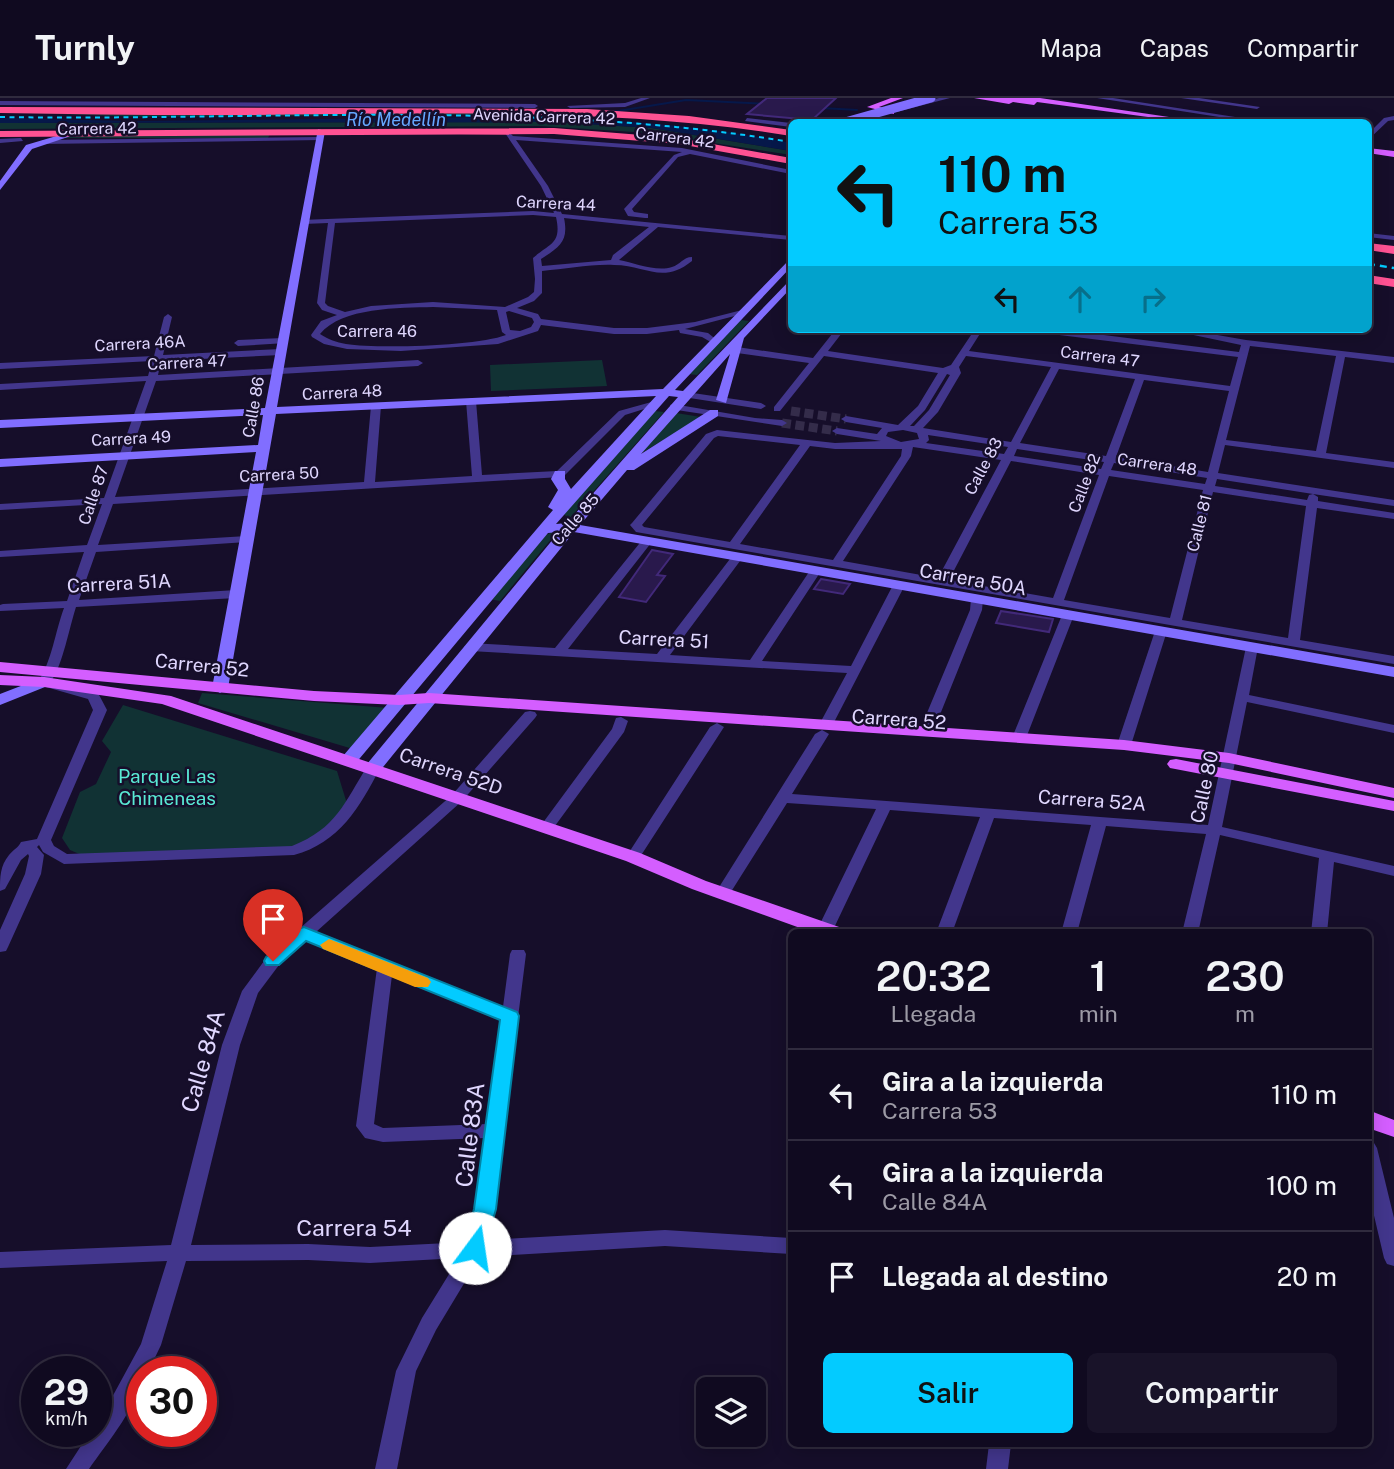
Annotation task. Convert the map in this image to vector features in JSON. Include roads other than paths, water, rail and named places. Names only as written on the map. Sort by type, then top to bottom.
[{"type":"highway","points":[[223,109],[279,105]]},
{"type":"highway","points":[[0,107],[223,109],[570,106],[788,127]]},
{"type":"highway","points":[[0,107],[179,114],[646,110],[705,112],[788,126]]},
{"type":"highway","points":[[663,111],[788,127]]},
{"type":"highway","name":"Avenida Carrera 42","points":[[0,132],[537,127],[680,138],[788,158]]},
{"type":"highway","name":"Avenida Carrera 42","points":[[0,132],[21,139],[50,139],[74,134],[320,135],[511,132],[649,138],[788,159]]},
{"type":"highway","points":[[511,132],[638,141],[710,150],[788,165]]},
{"type":"highway","points":[[638,141],[670,148]]},
{"type":"highway","points":[[1372,241],[1394,242]]},
{"type":"highway","points":[[1372,242],[1394,250]]},
{"type":"highway","points":[[1372,276],[1394,278]]},
{"type":"highway","points":[[1372,277],[1394,283]]},
{"type":"main road","points":[[891,112],[872,107],[899,98]]},
{"type":"main road","points":[[978,98],[1037,107],[1071,108]]},
{"type":"main road","points":[[999,98],[1150,119]]},
{"type":"main road","points":[[1023,98],[1175,119]]},
{"type":"main road","points":[[1372,148],[1394,151]]},
{"type":"main road","name":"Carrera 52","points":[[0,667],[48,676],[399,700],[530,715],[717,727],[926,732],[1124,745],[1394,793]]},
{"type":"main road","name":"Carrera 52","points":[[0,680],[48,676]]},
{"type":"main road","name":"Carrera 52D","points":[[48,676],[165,699],[547,827],[825,929]]},
{"type":"main road","name":"Carrera 52","points":[[424,703],[824,730],[1227,764],[1394,806]]},
{"type":"main road","points":[[1372,1120],[1394,1129]]},
{"type":"street","points":[[92,106],[108,98]]},
{"type":"street","points":[[570,106],[625,105],[647,98]]},
{"type":"street","points":[[842,119],[911,98]]},
{"type":"street","points":[[868,119],[947,98]]},
{"type":"street","points":[[1100,98],[1245,119]]},
{"type":"street","points":[[1184,98],[1257,107]]},
{"type":"street","points":[[1222,116],[1241,98]]},
{"type":"street","points":[[856,119],[931,99]]},
{"type":"street","points":[[0,107],[279,105],[334,101],[489,101],[535,106]]},
{"type":"street","points":[[1372,134],[1386,119],[1393,118]]},
{"type":"street","points":[[511,132],[561,215],[563,231],[559,241],[537,258],[540,290],[526,307],[506,308],[501,311],[505,330],[515,334],[536,325],[616,331],[657,330],[694,332],[714,341]]},
{"type":"street","name":"Carrera 42","points":[[511,132],[670,148],[788,171]]},
{"type":"street","name":"Carrera 42","points":[[50,139],[320,135]]},
{"type":"street","name":"Calle 86","points":[[220,688],[320,135]]},
{"type":"street","points":[[0,187],[21,139]]},
{"type":"street","points":[[0,141],[50,139]]},
{"type":"street","points":[[694,152],[676,156],[627,211],[636,215],[788,232]]},
{"type":"street","name":"Carrera 44","points":[[304,222],[561,215],[788,237]]},
{"type":"street","points":[[332,221],[321,303],[326,308],[346,314]]},
{"type":"street","points":[[615,262],[616,257],[656,225]]},
{"type":"street","points":[[538,269],[615,262],[662,271],[677,269],[689,259]]},
{"type":"street","name":"Calle 85","points":[[349,760],[557,514],[666,391],[788,264]]},
{"type":"street","name":"Calle 85","points":[[373,768],[568,527],[673,407],[788,285]]},
{"type":"street","name":"Carrera 46","points":[[506,308],[445,303],[346,314],[318,327],[317,338],[338,347],[370,349],[498,341],[515,334]]},
{"type":"street","points":[[526,307],[535,316],[536,325]]},
{"type":"street","points":[[657,330],[702,324],[746,308],[767,308]]},
{"type":"street","name":"Calle 87","points":[[48,676],[152,379],[168,317]]},
{"type":"street","points":[[769,408],[819,357],[838,333]]},
{"type":"street","points":[[888,441],[885,430],[900,427],[922,408],[976,333]]},
{"type":"street","points":[[1089,333],[1243,355]]},
{"type":"street","points":[[1198,333],[1246,343],[1394,360]]},
{"type":"street","points":[[722,400],[741,336]]},
{"type":"street","points":[[238,343],[283,341]]},
{"type":"street","name":"Calle 81","points":[[1124,745],[1168,627],[1222,442],[1246,343]]},
{"type":"street","points":[[737,350],[951,370]]},
{"type":"street","name":"Carrera 46A","points":[[0,366],[281,352]]},
{"type":"street","name":"Carrera 47","points":[[963,353],[1234,389]]},
{"type":"street","points":[[1320,456],[1341,355]]},
{"type":"street","name":"Carrera 47","points":[[4,387],[418,363]]},
{"type":"street","points":[[0,399],[18,365]]},
{"type":"street","name":"Calle 83","points":[[942,581],[1056,366]]},
{"type":"street","points":[[836,563],[911,445],[926,437],[919,430],[933,412],[951,370]]},
{"type":"street","name":"Calle 82","points":[[1058,601],[1112,460],[1140,377]]},
{"type":"street","points":[[666,391],[673,407],[782,423]]},
{"type":"street","name":"Carrera 48","points":[[0,424],[666,391],[686,395]]},
{"type":"street","points":[[686,395],[792,411]]},
{"type":"street","points":[[471,401],[477,478]]},
{"type":"street","points":[[568,527],[557,514],[555,505],[565,489],[558,479],[560,474],[622,413],[655,404]]},
{"type":"street","points":[[369,485],[376,406]]},
{"type":"street","points":[[611,478],[713,413]]},
{"type":"street","name":"Carrera 48","points":[[846,419],[1112,460],[1209,482]]},
{"type":"street","points":[[758,420],[759,429],[767,438]]},
{"type":"street","points":[[837,431],[888,441]]},
{"type":"street","points":[[559,652],[644,535],[636,525],[639,520],[710,436],[717,433],[848,446],[888,441]]},
{"type":"street","name":"Carrera 48","points":[[888,441],[1107,473],[1209,482],[1313,498],[1394,516]]},
{"type":"street","points":[[1222,442],[1394,465]]},
{"type":"street","points":[[661,658],[807,443]]},
{"type":"street","name":"Carrera 49","points":[[0,463],[264,448]]},
{"type":"street","name":"Carrera 50","points":[[0,507],[560,474]]},
{"type":"street","points":[[1294,642],[1313,498]]},
{"type":"street","name":"Carrera 48","points":[[1313,498],[1394,503]]},
{"type":"street","name":"Carrera 50A","points":[[544,529],[568,527],[644,535],[735,551],[815,571],[1068,615],[1168,627],[1252,647],[1394,672]]},
{"type":"street","points":[[0,554],[247,539]]},
{"type":"street","points":[[735,551],[836,563],[1058,601],[1168,627],[1294,642],[1394,660]]},
{"type":"street","points":[[754,663],[815,571]]},
{"type":"street","points":[[724,892],[824,730],[899,585]]},
{"type":"street","name":"Carrera 51A","points":[[3,608],[236,594]]},
{"type":"street","points":[[926,732],[977,599]]},
{"type":"street","points":[[1018,738],[1068,615]]},
{"type":"street","name":"Carrera 51","points":[[470,647],[856,670]]},
{"type":"street","name":"Calle 80","points":[[1191,929],[1216,830],[1252,647]]},
{"type":"street","points":[[0,699],[48,676],[93,696],[100,710],[44,840],[48,849],[64,859]]},
{"type":"street","points":[[1242,697],[1394,729]]},
{"type":"street","name":"Calle 84A","points":[[76,1469],[118,1408],[151,1345],[179,1253],[224,1072],[250,991],[273,961],[457,798],[530,715]]},
{"type":"street","points":[[547,827],[619,729],[621,721]]},
{"type":"street","points":[[633,857],[717,727]]},
{"type":"street","points":[[33,874],[51,862],[64,859],[294,850],[327,837],[338,828],[373,768]]},
{"type":"street","name":"Carrera 52A","points":[[783,798],[1216,830],[1394,871]]},
{"type":"street","points":[[831,929],[885,806]]},
{"type":"street","points":[[945,929],[989,812]]},
{"type":"street","points":[[1070,929],[1100,820]]},
{"type":"street","points":[[0,887],[15,857],[26,845],[44,840]]},
{"type":"street","points":[[0,947],[33,874],[37,855],[26,845]]},
{"type":"street","points":[[1319,929],[1327,856]]},
{"type":"street","points":[[304,933],[385,968],[510,1016]]},
{"type":"street","name":"Calle 83A","points":[[386,1469],[406,1371],[429,1324],[475,1248],[485,1209],[518,954]]},
{"type":"street","points":[[385,968],[365,1126],[371,1133],[383,1135],[495,1131]]},
{"type":"street","points":[[1372,1165],[1394,1258]]},
{"type":"street","name":"Carrera 54","points":[[0,1260],[179,1253],[308,1252],[370,1255],[666,1238],[788,1246]]},
{"type":"street","points":[[997,1469],[1000,1447]]},
{"type":"water","name":"Río Medellín","points":[[506,117],[578,119],[685,127],[756,136],[788,142],[788,151],[652,128],[554,122],[0,123],[0,118],[134,121]]},
{"type":"waterway","points":[[612,112],[686,100],[767,104]]},
{"type":"waterway","points":[[821,108],[857,110]]},
{"type":"tunnel","points":[[791,411],[846,419]]},
{"type":"tunnel","points":[[782,423],[837,431]]},
{"type":"railway","points":[[0,117],[495,116],[693,129],[788,142]]},
{"type":"railway","points":[[1372,265],[1394,268]]},
{"type":"park label","name":"Parque Las Chimeneas","points":[[167,787]]}]
